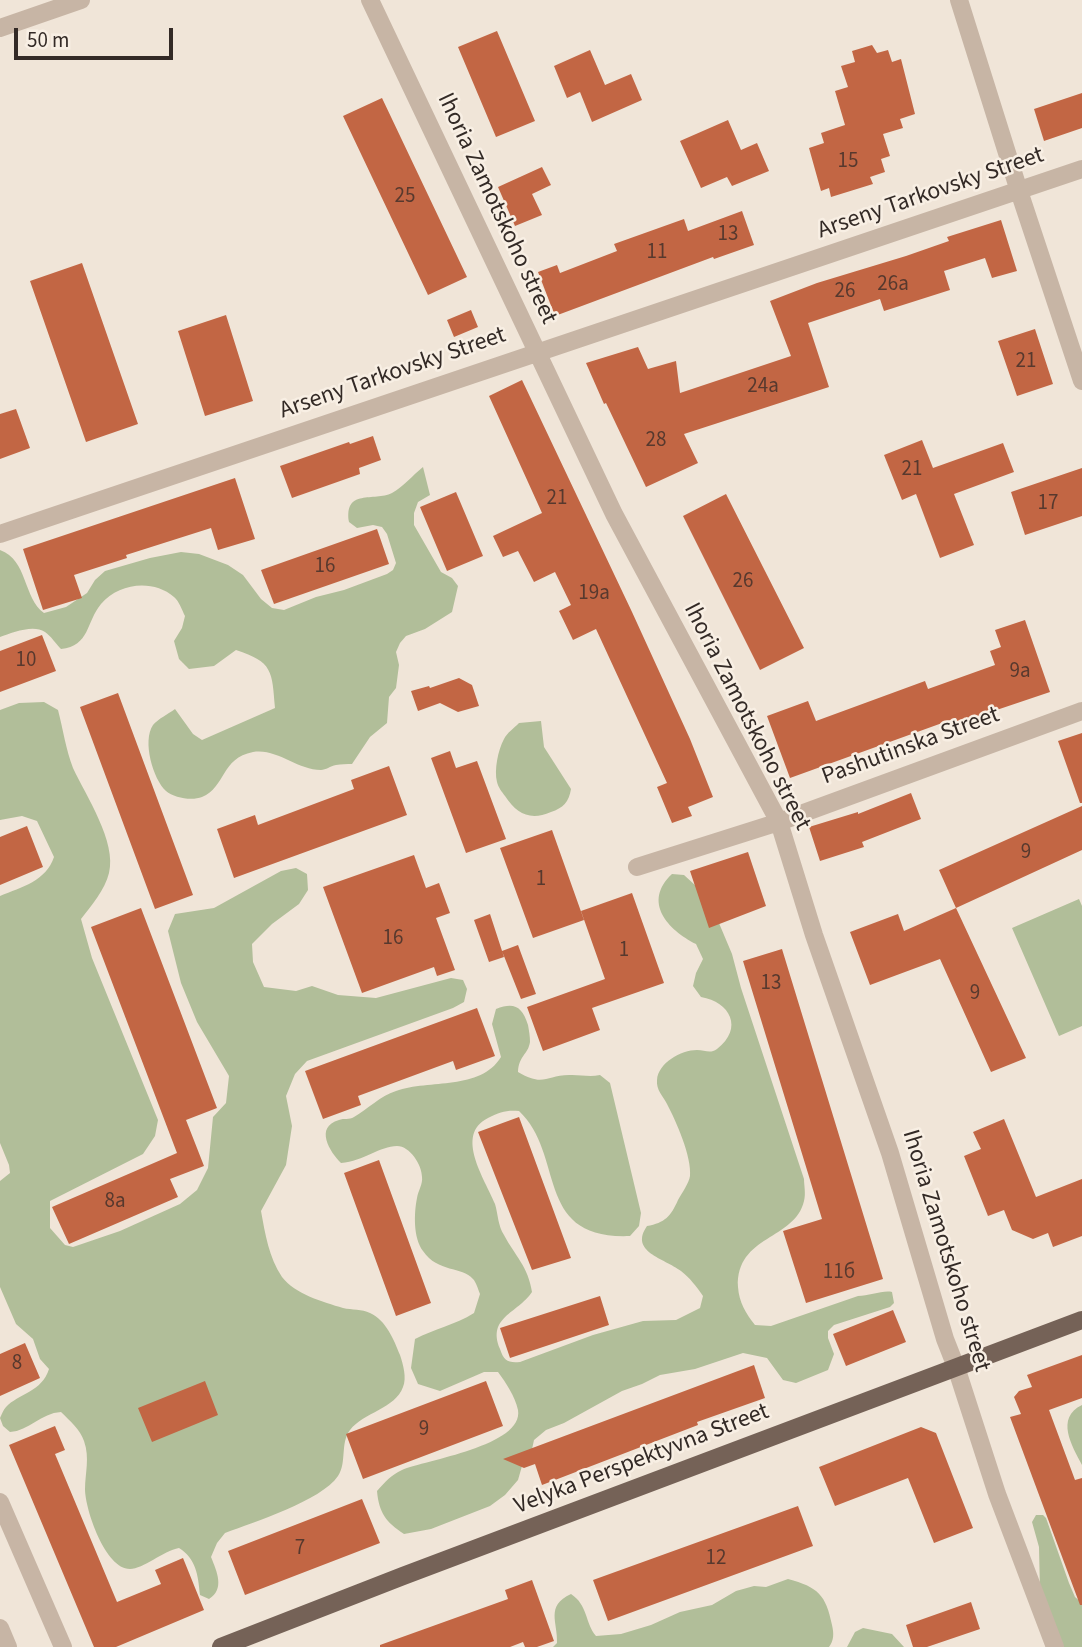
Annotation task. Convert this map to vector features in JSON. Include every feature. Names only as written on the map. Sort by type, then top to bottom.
[{"type":"main road","name":"Velyka Perspektyvna Street","points":[[221,1647],[1082,1320]]},
{"type":"street","points":[[0,28],[82,0]]},
{"type":"street","name":"Ihoria Zamotskoho street","points":[[370,0],[614,514],[779,822],[814,935],[890,1153],[944,1339],[956,1367],[997,1494],[1055,1647]]},
{"type":"street","points":[[959,0],[1018,191],[1082,381]]},
{"type":"street","name":"Arseny Tarkovsky Street","points":[[0,534],[1082,169]]},
{"type":"street","name":"Pashutinska Street","points":[[637,867],[779,822],[1082,711]]},
{"type":"street","points":[[0,1502],[63,1647]]},
{"type":"street","points":[[0,1628],[8,1647]]},
{"type":"green space","points":[[423,467],[430,495],[418,502],[414,525],[441,572],[452,578],[458,586],[452,612],[425,629],[406,636],[400,643],[396,652],[399,665],[396,688],[389,697],[387,723],[370,737],[352,764],[336,765],[323,770],[312,769],[270,753],[253,752],[235,760],[216,787],[202,797],[183,798],[166,791],[150,760],[150,732],[158,721],[175,709],[193,734],[202,740],[275,708],[273,685],[268,670],[264,664],[248,654],[236,650],[214,666],[189,669],[179,659],[174,641],[185,616],[176,599],[166,591],[136,586],[108,597],[96,611],[82,638],[70,647],[61,649],[47,634],[35,629],[0,637],[0,550],[16,562],[32,598],[44,613],[66,607],[87,593],[105,571],[181,552],[199,554],[228,565],[243,575],[261,599],[272,608],[284,610],[387,574],[393,570],[396,563],[387,534],[382,527],[373,525],[357,528],[349,522],[351,504],[362,498],[392,493]]},
{"type":"green space","points":[[44,702],[58,710],[73,768],[99,819],[109,847],[107,879],[81,919],[92,958],[158,1120],[155,1136],[143,1154],[50,1201],[50,1228],[65,1245],[73,1247],[120,1231],[180,1204],[197,1190],[208,1168],[213,1117],[226,1103],[229,1076],[197,1022],[181,983],[168,931],[175,914],[214,908],[281,871],[296,868],[307,874],[308,890],[299,904],[272,924],[252,944],[253,962],[264,987],[296,991],[312,986],[338,995],[376,998],[451,978],[463,980],[467,989],[464,1002],[453,1008],[307,1061],[295,1074],[286,1096],[292,1126],[286,1165],[261,1211],[271,1254],[282,1277],[294,1288],[310,1297],[343,1308],[367,1312],[381,1320],[400,1355],[404,1383],[393,1400],[350,1430],[345,1441],[341,1471],[329,1485],[286,1510],[225,1533],[211,1557],[218,1585],[209,1599],[200,1595],[195,1568],[185,1552],[179,1548],[130,1569],[112,1559],[98,1536],[86,1498],[87,1459],[84,1441],[61,1412],[47,1415],[23,1429],[10,1432],[3,1426],[0,1418],[5,1408],[41,1383],[49,1369],[40,1359],[33,1339],[16,1324],[0,1287],[0,1181],[10,1173],[0,1143],[0,896],[39,878],[54,857],[37,821],[22,816],[0,820],[0,710],[19,703]]},
{"type":"green space","points":[[541,721],[544,747],[571,789],[569,798],[559,809],[530,816],[514,807],[501,791],[496,777],[496,766],[505,737],[519,723]]},
{"type":"green space","points":[[672,874],[684,875],[708,897],[732,954],[804,1179],[805,1198],[798,1214],[790,1224],[746,1257],[740,1270],[738,1287],[744,1308],[755,1325],[771,1326],[858,1296],[892,1292],[894,1303],[890,1307],[834,1325],[828,1331],[834,1354],[828,1370],[796,1383],[783,1380],[767,1358],[743,1353],[695,1369],[660,1375],[622,1391],[546,1430],[534,1440],[531,1454],[522,1466],[518,1480],[505,1495],[490,1506],[431,1529],[404,1534],[388,1521],[382,1511],[377,1491],[391,1476],[402,1470],[471,1450],[506,1433],[516,1423],[518,1410],[498,1372],[484,1372],[440,1391],[418,1384],[411,1368],[415,1339],[474,1313],[480,1294],[475,1282],[468,1275],[436,1263],[420,1246],[415,1218],[422,1177],[418,1162],[411,1153],[397,1146],[341,1163],[326,1140],[327,1128],[331,1123],[354,1117],[390,1093],[409,1087],[468,1080],[492,1068],[501,1057],[492,1024],[496,1009],[516,1007],[526,1019],[530,1040],[518,1072],[540,1080],[563,1075],[600,1075],[610,1083],[641,1213],[639,1226],[630,1236],[599,1234],[578,1224],[565,1210],[556,1192],[543,1150],[533,1129],[519,1111],[500,1113],[478,1126],[473,1135],[475,1158],[495,1204],[499,1224],[524,1268],[532,1292],[500,1323],[497,1338],[503,1356],[509,1361],[520,1362],[593,1335],[643,1321],[676,1320],[700,1308],[703,1296],[693,1282],[681,1271],[651,1253],[642,1242],[647,1226],[663,1221],[670,1214],[690,1176],[689,1159],[683,1139],[660,1093],[658,1074],[666,1063],[678,1055],[717,1049],[730,1033],[731,1025],[726,1010],[720,1004],[701,997],[693,986],[703,959],[696,944],[676,931],[662,914],[659,895],[663,884]]},
{"type":"green space","points":[[1079,899],[1082,906],[1082,1026],[1059,1036],[1012,928]]},
{"type":"green space","points":[[1082,1405],[1082,1465],[1070,1441],[1067,1425],[1069,1417]]},
{"type":"green space","points":[[1036,1515],[1046,1518],[1069,1583],[1075,1597],[1082,1603],[1082,1647],[1064,1647],[1051,1627],[1040,1591],[1039,1547],[1032,1522]]},
{"type":"green space","points":[[788,1579],[814,1589],[823,1599],[833,1631],[829,1647],[553,1647],[557,1643],[555,1609],[571,1594],[581,1603],[596,1636],[621,1634],[680,1612],[712,1605],[736,1591],[754,1586],[766,1587]]},
{"type":"green space","points":[[863,1628],[892,1634],[904,1647],[847,1647],[855,1632]]},
{"type":"building","points":[[497,31],[535,121],[496,137],[458,47]]},
{"type":"building","points":[[872,45],[877,53],[888,50],[892,62],[901,59],[915,114],[900,119],[903,128],[883,134],[890,156],[881,159],[885,172],[870,177],[873,184],[831,197],[829,188],[821,191],[809,148],[824,143],[821,133],[845,125],[835,91],[848,87],[841,66],[855,62],[852,51]]},
{"type":"building","points":[[590,50],[605,85],[631,74],[642,100],[592,122],[580,92],[567,98],[554,66]]},
{"type":"building","points":[[1082,93],[1082,128],[1044,141],[1034,109]]},
{"type":"building","points":[[382,98],[467,277],[428,295],[343,116]]},
{"type":"building","points":[[728,120],[741,150],[757,143],[769,171],[732,186],[727,177],[701,188],[680,141]]},
{"type":"building","points":[[542,167],[551,185],[532,194],[542,215],[515,226],[498,187]]},
{"type":"building","points":[[742,211],[754,245],[714,259],[713,257],[555,316],[538,272],[557,265],[560,273],[617,251],[614,244],[684,219],[688,231]]},
{"type":"building","points":[[1001,220],[1017,271],[992,278],[985,258],[944,271],[950,290],[884,311],[880,299],[808,323],[829,387],[684,434],[698,463],[646,487],[586,363],[638,347],[648,369],[676,361],[680,393],[791,356],[770,301],[817,283],[949,241],[947,237]]},
{"type":"building","points":[[82,263],[138,424],[86,442],[30,281]]},
{"type":"building","points":[[471,310],[478,327],[454,337],[447,320]]},
{"type":"building","points":[[226,315],[253,401],[205,416],[178,331]]},
{"type":"building","points":[[1035,329],[1053,384],[1017,396],[998,341]]},
{"type":"building","points":[[522,380],[632,612],[690,739],[713,797],[688,807],[692,816],[672,823],[657,787],[667,783],[596,629],[573,640],[559,611],[571,605],[555,572],[534,582],[518,551],[503,557],[493,536],[542,513],[489,396]]},
{"type":"building","points":[[16,409],[30,448],[0,459],[0,414]]},
{"type":"building","points":[[373,436],[381,460],[359,468],[360,474],[292,498],[280,466]]},
{"type":"building","points":[[922,440],[933,468],[1003,443],[1014,472],[954,494],[974,545],[940,558],[916,494],[902,500],[884,455]]},
{"type":"building","points":[[1082,468],[1082,516],[1025,535],[1011,492]]},
{"type":"building","points":[[235,478],[255,539],[218,550],[211,528],[126,555],[127,558],[74,575],[82,598],[43,610],[23,549]]},
{"type":"building","points":[[456,492],[483,556],[447,571],[420,507]]},
{"type":"building","points":[[726,494],[804,648],[760,670],[683,516]]},
{"type":"building","points":[[377,529],[389,564],[274,604],[261,570]]},
{"type":"building","points":[[1025,620],[1050,692],[958,723],[956,718],[790,778],[767,716],[808,701],[816,721],[925,681],[928,689],[995,665],[990,651],[1001,647],[995,630]]},
{"type":"building","points":[[42,635],[56,671],[0,692],[0,651]]},
{"type":"building","points":[[459,678],[472,685],[479,706],[458,712],[440,703],[418,711],[411,691]]},
{"type":"building","points":[[118,693],[193,895],[155,909],[80,707]]},
{"type":"building","points":[[1082,733],[1082,803],[1080,803],[1058,741]]},
{"type":"building","points":[[450,751],[456,768],[477,761],[506,839],[466,853],[431,758]]},
{"type":"building","points":[[389,766],[407,815],[234,878],[217,829],[255,815],[258,825],[354,789],[351,780]]},
{"type":"building","points":[[911,793],[921,819],[862,842],[864,847],[820,861],[809,827],[858,814]]},
{"type":"building","points":[[1082,806],[1082,850],[956,908],[939,870]]},
{"type":"building","points":[[27,826],[43,867],[0,885],[0,837]]},
{"type":"building","points":[[552,830],[584,920],[533,938],[500,848]]},
{"type":"building","points":[[748,852],[766,906],[709,928],[690,871]]},
{"type":"building","points":[[414,855],[426,888],[439,883],[450,913],[436,918],[455,970],[437,976],[434,967],[362,993],[323,887]]},
{"type":"building","points":[[632,893],[664,983],[592,1008],[600,1030],[543,1051],[527,1007],[605,979],[581,911]]},
{"type":"building","points":[[141,908],[217,1108],[186,1120],[204,1166],[170,1179],[178,1197],[69,1244],[52,1207],[177,1153],[91,927]]},
{"type":"building","points":[[956,908],[1026,1058],[991,1072],[940,959],[870,985],[850,932],[898,914],[904,931]]},
{"type":"building","points":[[490,914],[504,957],[489,962],[474,920]]},
{"type":"building","points":[[518,945],[536,994],[521,999],[502,951]]},
{"type":"building","points":[[782,949],[883,1279],[806,1303],[783,1231],[822,1219],[743,961]]},
{"type":"building","points":[[477,1008],[495,1056],[456,1070],[453,1061],[358,1096],[361,1105],[323,1119],[305,1071]]},
{"type":"building","points":[[519,1117],[571,1258],[532,1270],[478,1132]]},
{"type":"building","points":[[1004,1119],[1036,1197],[1082,1179],[1082,1236],[1053,1247],[1048,1233],[1033,1239],[1012,1230],[1004,1210],[988,1216],[964,1156],[981,1149],[973,1132]]},
{"type":"building","points":[[379,1160],[431,1303],[396,1316],[344,1173]]},
{"type":"building","points":[[600,1296],[609,1325],[510,1358],[500,1328]]},
{"type":"building","points":[[893,1310],[906,1342],[846,1366],[833,1334]]},
{"type":"building","points":[[25,1343],[40,1378],[0,1396],[0,1354]]},
{"type":"building","points":[[1082,1355],[1082,1398],[1049,1410],[1075,1480],[1082,1478],[1080,1605],[1010,1417],[1021,1414],[1014,1397],[1019,1391],[1032,1387],[1027,1375]]},
{"type":"building","points":[[754,1365],[765,1398],[697,1422],[698,1425],[542,1485],[535,1464],[524,1468],[503,1459]]},
{"type":"building","points":[[205,1381],[218,1415],[152,1442],[138,1408]]},
{"type":"building","points":[[486,1381],[503,1426],[363,1479],[346,1434]]},
{"type":"building","points":[[55,1426],[65,1450],[55,1454],[117,1602],[161,1584],[155,1570],[183,1558],[204,1610],[116,1647],[94,1647],[9,1445]]},
{"type":"building","points":[[921,1427],[936,1433],[973,1528],[934,1543],[908,1478],[835,1506],[819,1467]]},
{"type":"building","points":[[362,1499],[380,1543],[245,1595],[228,1551]]},
{"type":"building","points":[[798,1506],[813,1546],[608,1621],[593,1580]]},
{"type":"building","points":[[532,1580],[554,1641],[537,1647],[525,1647],[523,1642],[510,1647],[380,1647],[508,1599],[505,1590]]},
{"type":"building","points":[[971,1602],[980,1629],[927,1647],[913,1647],[906,1625]]}]
